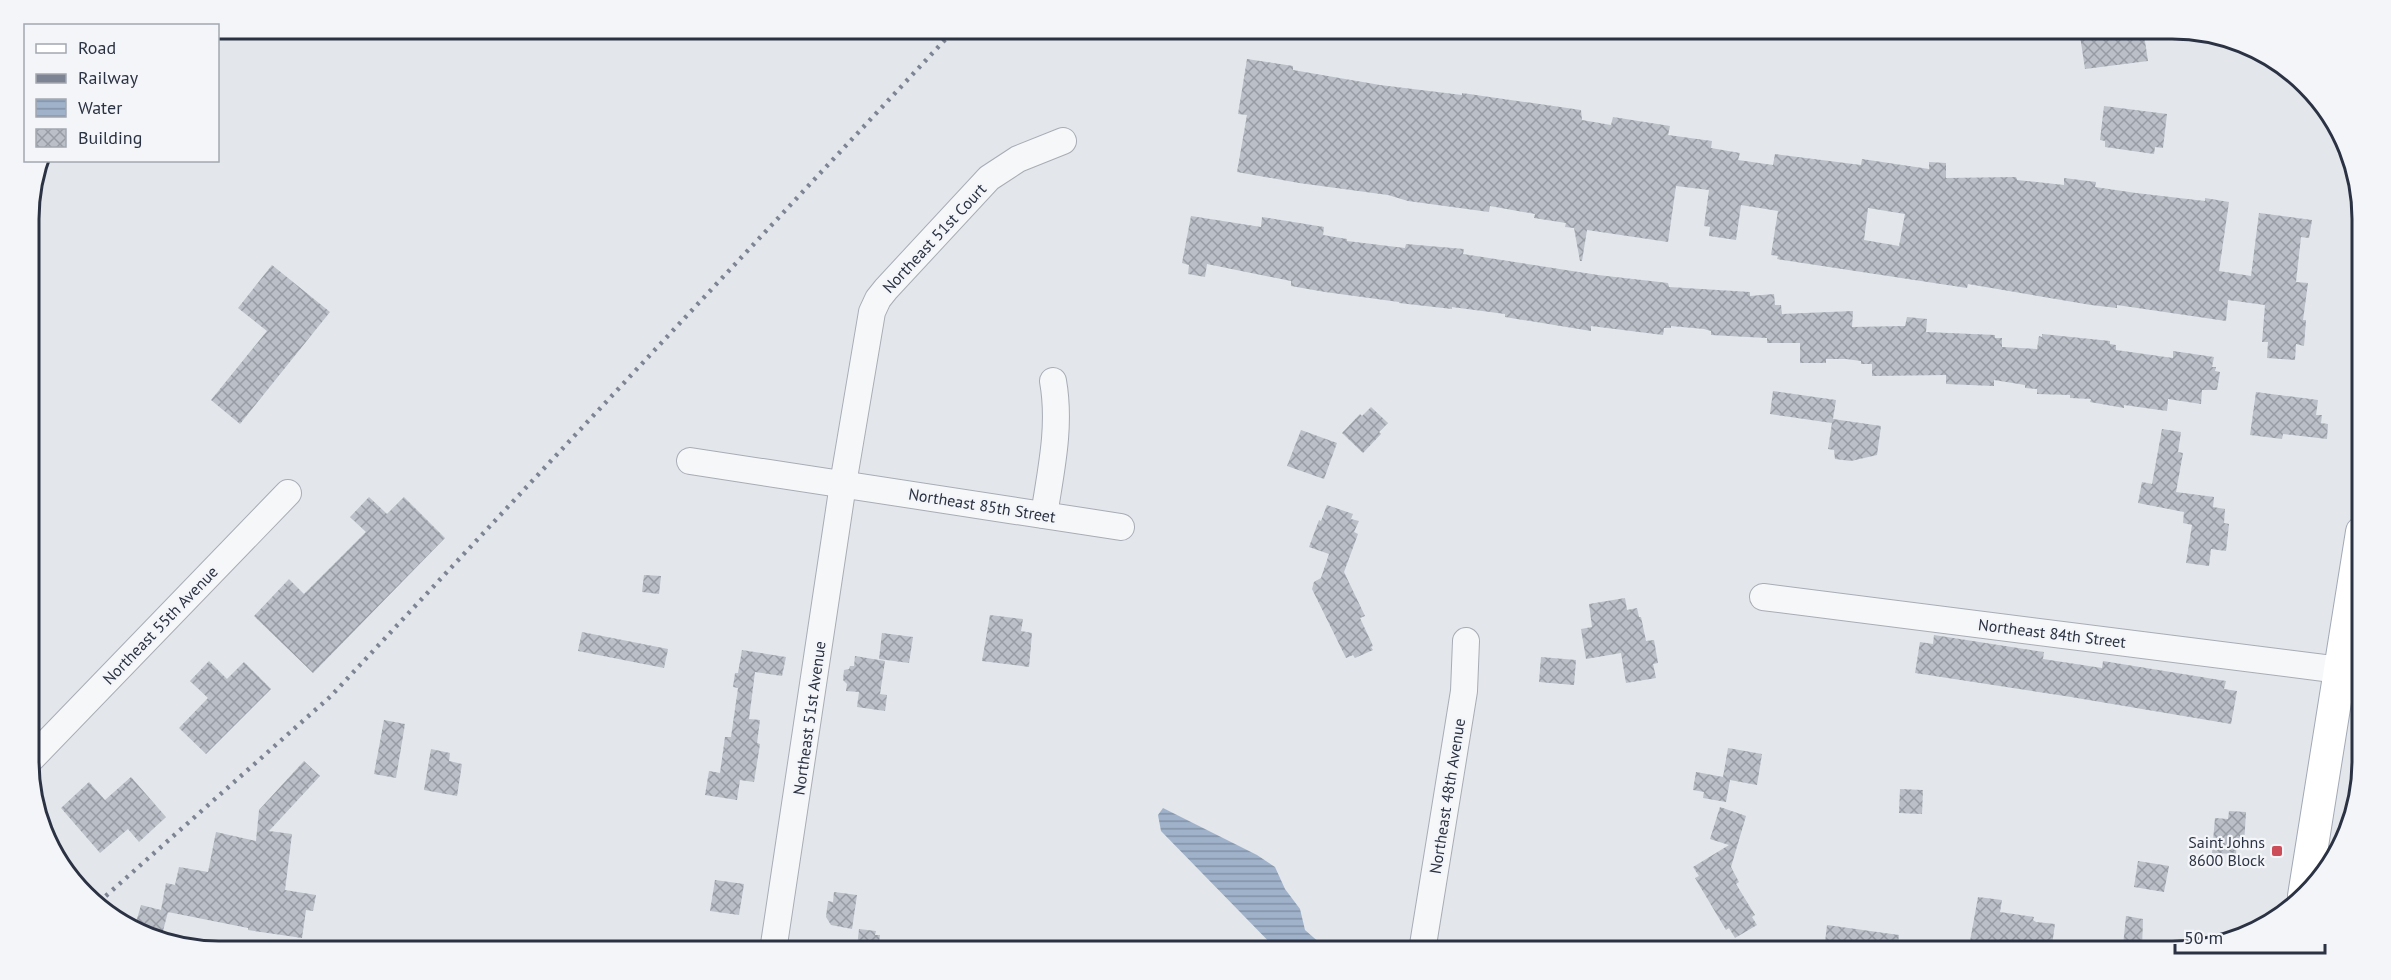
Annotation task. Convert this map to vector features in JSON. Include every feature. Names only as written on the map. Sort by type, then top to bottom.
[{"type":"main road","points":[[2307,879],[2352,595]]},
{"type":"street","name":"Northeast 51st Court","points":[[843,484],[868,323],[878,299],[989,178],[1018,159],[1063,141]]},
{"type":"street","points":[[1044,515],[1057,428],[1057,404],[1053,381]]},
{"type":"street","name":"Northeast 85th Street","points":[[690,461],[1121,526]]},
{"type":"street","name":"Northeast 51st Avenue","points":[[775,941],[843,484]]},
{"type":"street","name":"Northeast 55th Avenue","points":[[39,751],[288,493]]},
{"type":"street","name":"Northeast 84th Street","points":[[1763,597],[2340,670]]},
{"type":"street","name":"Northeast 48th Avenue","points":[[1424,941],[1464,691],[1466,641]]},
{"type":"water","points":[[1163,808],[1257,855],[1275,867],[1285,889],[1300,909],[1305,930],[1318,941],[1268,941],[1161,831],[1158,815]]},
{"type":"building","points":[[2080,39],[2145,39],[2148,61],[2085,69]]},
{"type":"building","points":[[1247,59],[1293,66],[1293,70],[1380,85],[1462,95],[1462,93],[1581,110],[1582,120],[1611,125],[1613,117],[1670,126],[1668,135],[1712,141],[1711,148],[1740,153],[1738,160],[1773,165],[1775,154],[1861,165],[1862,159],[1929,169],[1929,162],[1946,163],[1946,178],[2016,177],[2017,180],[2064,185],[2064,178],[2096,182],[2095,187],[2136,193],[2205,201],[2205,198],[2229,202],[2219,271],[2251,276],[2259,213],[2312,220],[2309,238],[2301,237],[2296,282],[2308,283],[2303,320],[2306,320],[2304,346],[2296,344],[2295,360],[2267,358],[2268,342],[2262,342],[2265,305],[2228,300],[2226,321],[2117,305],[2117,308],[2091,305],[1968,284],[1967,288],[1777,259],[1778,256],[1771,255],[1778,211],[1741,205],[1736,240],[1709,236],[1710,227],[1704,226],[1709,190],[1676,186],[1668,242],[1587,230],[1582,261],[1580,261],[1574,228],[1565,227],[1566,223],[1534,218],[1535,214],[1490,206],[1489,212],[1408,201],[1388,195],[1237,172],[1247,115],[1238,114]],"holes":[[[1868,208],[1905,214],[1899,246],[1864,240]]]},
{"type":"building","points":[[2104,106],[2167,114],[2163,148],[2155,147],[2154,154],[2105,147],[2105,141],[2100,140]]},
{"type":"building","points":[[1191,216],[1261,227],[1262,217],[1324,227],[1323,235],[1347,239],[1347,241],[1405,248],[1406,244],[1464,249],[1463,254],[1598,275],[1668,283],[1669,287],[1750,292],[1750,296],[1774,294],[1775,305],[1781,305],[1782,314],[1853,311],[1852,327],[1905,326],[1907,317],[1927,319],[1926,332],[1995,335],[1995,338],[2002,338],[2002,347],[2037,349],[2039,336],[2042,337],[2042,334],[2110,341],[2110,344],[2116,345],[2116,350],[2173,358],[2173,351],[2214,357],[2212,367],[2216,367],[2215,371],[2220,372],[2217,390],[2202,390],[2201,404],[2168,399],[2167,411],[2124,405],[2124,408],[2090,402],[2091,399],[2070,398],[2070,395],[2037,394],[2037,389],[2025,388],[2025,385],[1994,380],[1994,386],[1946,384],[1946,375],[1872,376],[1872,364],[1861,364],[1861,361],[1826,359],[1826,363],[1800,363],[1800,343],[1767,343],[1767,338],[1711,335],[1711,331],[1704,329],[1671,326],[1671,328],[1664,328],[1663,335],[1591,326],[1591,331],[1505,317],[1505,314],[1399,303],[1325,292],[1291,286],[1291,281],[1207,264],[1205,277],[1188,274],[1189,265],[1182,263]]},
{"type":"building","points":[[272,265],[330,312],[240,424],[211,400],[267,331],[238,308]]},
{"type":"building","points":[[1773,391],[1836,400],[1833,419],[1881,426],[1877,455],[1851,461],[1835,459],[1834,450],[1828,449],[1832,423],[1770,414]]},
{"type":"building","points":[[2256,392],[2318,400],[2316,415],[2322,415],[2321,423],[2328,424],[2327,439],[2283,434],[2282,439],[2250,435]]},
{"type":"building","points":[[1371,407],[1388,423],[1363,453],[1342,433],[1360,414],[1362,416]]},
{"type":"building","points":[[2162,429],[2181,432],[2178,452],[2183,453],[2176,492],[2214,497],[2213,507],[2225,509],[2224,523],[2229,524],[2226,551],[2211,549],[2209,566],[2186,563],[2192,525],[2183,523],[2184,512],[2138,503],[2142,482],[2152,484]]},
{"type":"building","points":[[1301,430],[1337,443],[1324,479],[1287,466]]},
{"type":"building","points":[[369,497],[387,514],[404,497],[445,538],[313,673],[254,616],[289,579],[304,594],[366,532],[350,517]]},
{"type":"building","points":[[1327,505],[1353,514],[1351,519],[1359,521],[1354,532],[1358,534],[1344,572],[1365,616],[1360,618],[1373,650],[1355,658],[1353,655],[1346,658],[1312,589],[1314,582],[1321,578],[1329,554],[1309,547]]},
{"type":"building","points":[[644,575],[661,576],[659,594],[642,592]]},
{"type":"building","points":[[1625,598],[1627,610],[1637,608],[1646,641],[1654,640],[1658,663],[1653,664],[1656,678],[1626,683],[1621,653],[1586,659],[1581,629],[1592,627],[1589,604]]},
{"type":"building","points":[[990,615],[1023,619],[1021,631],[1032,633],[1029,667],[982,661]]},
{"type":"building","points":[[582,632],[668,649],[664,668],[578,651]]},
{"type":"building","points":[[882,633],[913,637],[909,663],[879,659]]},
{"type":"building","points":[[1934,635],[2044,652],[2043,659],[2102,668],[2103,661],[2226,681],[2224,689],[2237,691],[2231,724],[1915,673],[1920,642],[1933,644]]},
{"type":"building","points":[[742,650],[786,657],[782,676],[755,672],[749,719],[760,720],[757,743],[760,744],[754,782],[740,780],[737,800],[705,795],[709,771],[720,773],[725,737],[731,737],[738,688],[733,687]]},
{"type":"building","points":[[855,656],[885,661],[880,694],[887,695],[885,711],[857,707],[859,692],[846,691],[847,684],[843,680],[844,670],[854,666]]},
{"type":"building","points":[[1541,657],[1576,660],[1574,685],[1539,682]]},
{"type":"building","points":[[209,661],[227,679],[244,662],[271,689],[206,754],[179,728],[208,698],[190,681]]},
{"type":"building","points":[[384,720],[405,724],[396,778],[374,774]]},
{"type":"building","points":[[1728,748],[1762,754],[1757,785],[1730,780],[1726,802],[1703,798],[1704,792],[1693,790],[1696,772],[1723,777]]},
{"type":"building","points":[[431,749],[450,753],[449,761],[462,764],[457,796],[424,790]]},
{"type":"building","points":[[304,761],[320,776],[269,831],[292,834],[285,890],[316,895],[313,911],[306,910],[302,938],[248,930],[248,928],[168,912],[163,932],[137,920],[141,905],[161,910],[166,883],[175,885],[179,867],[208,872],[216,832],[256,841],[259,810]]},
{"type":"building","points":[[131,777],[166,817],[139,842],[128,829],[100,853],[61,808],[89,782],[105,800]]},
{"type":"building","points":[[1900,789],[1923,790],[1922,814],[1899,813]]},
{"type":"building","points":[[1720,807],[1746,816],[1731,867],[1739,882],[1736,884],[1755,915],[1752,917],[1757,925],[1735,938],[1729,928],[1726,930],[1695,878],[1699,876],[1693,867],[1729,845],[1710,839]]},
{"type":"building","points":[[2229,811],[2246,812],[2244,844],[2237,843],[2236,854],[2212,853],[2215,818],[2228,819]]},
{"type":"building","points":[[2138,861],[2169,866],[2164,892],[2134,887]]},
{"type":"building","points":[[715,880],[744,884],[739,915],[710,911]]},
{"type":"building","points":[[834,892],[857,895],[852,929],[831,925],[826,917],[828,901],[833,902]]},
{"type":"building","points":[[1978,897],[2002,900],[2000,912],[2034,917],[2033,920],[2036,922],[2055,924],[2053,941],[1970,941]]},
{"type":"building","points":[[2126,916],[2143,919],[2142,941],[2124,941]]},
{"type":"building","points":[[1827,925],[1899,935],[1898,941],[1825,941]]},
{"type":"building","points":[[859,929],[876,931],[875,935],[880,935],[879,941],[858,941]]},
{"type":"railway","points":[[103,898],[331,696],[946,39]]},
{"type":"place","name":"Saint Johns 8600 Block","points":[[2277,851]]}]
